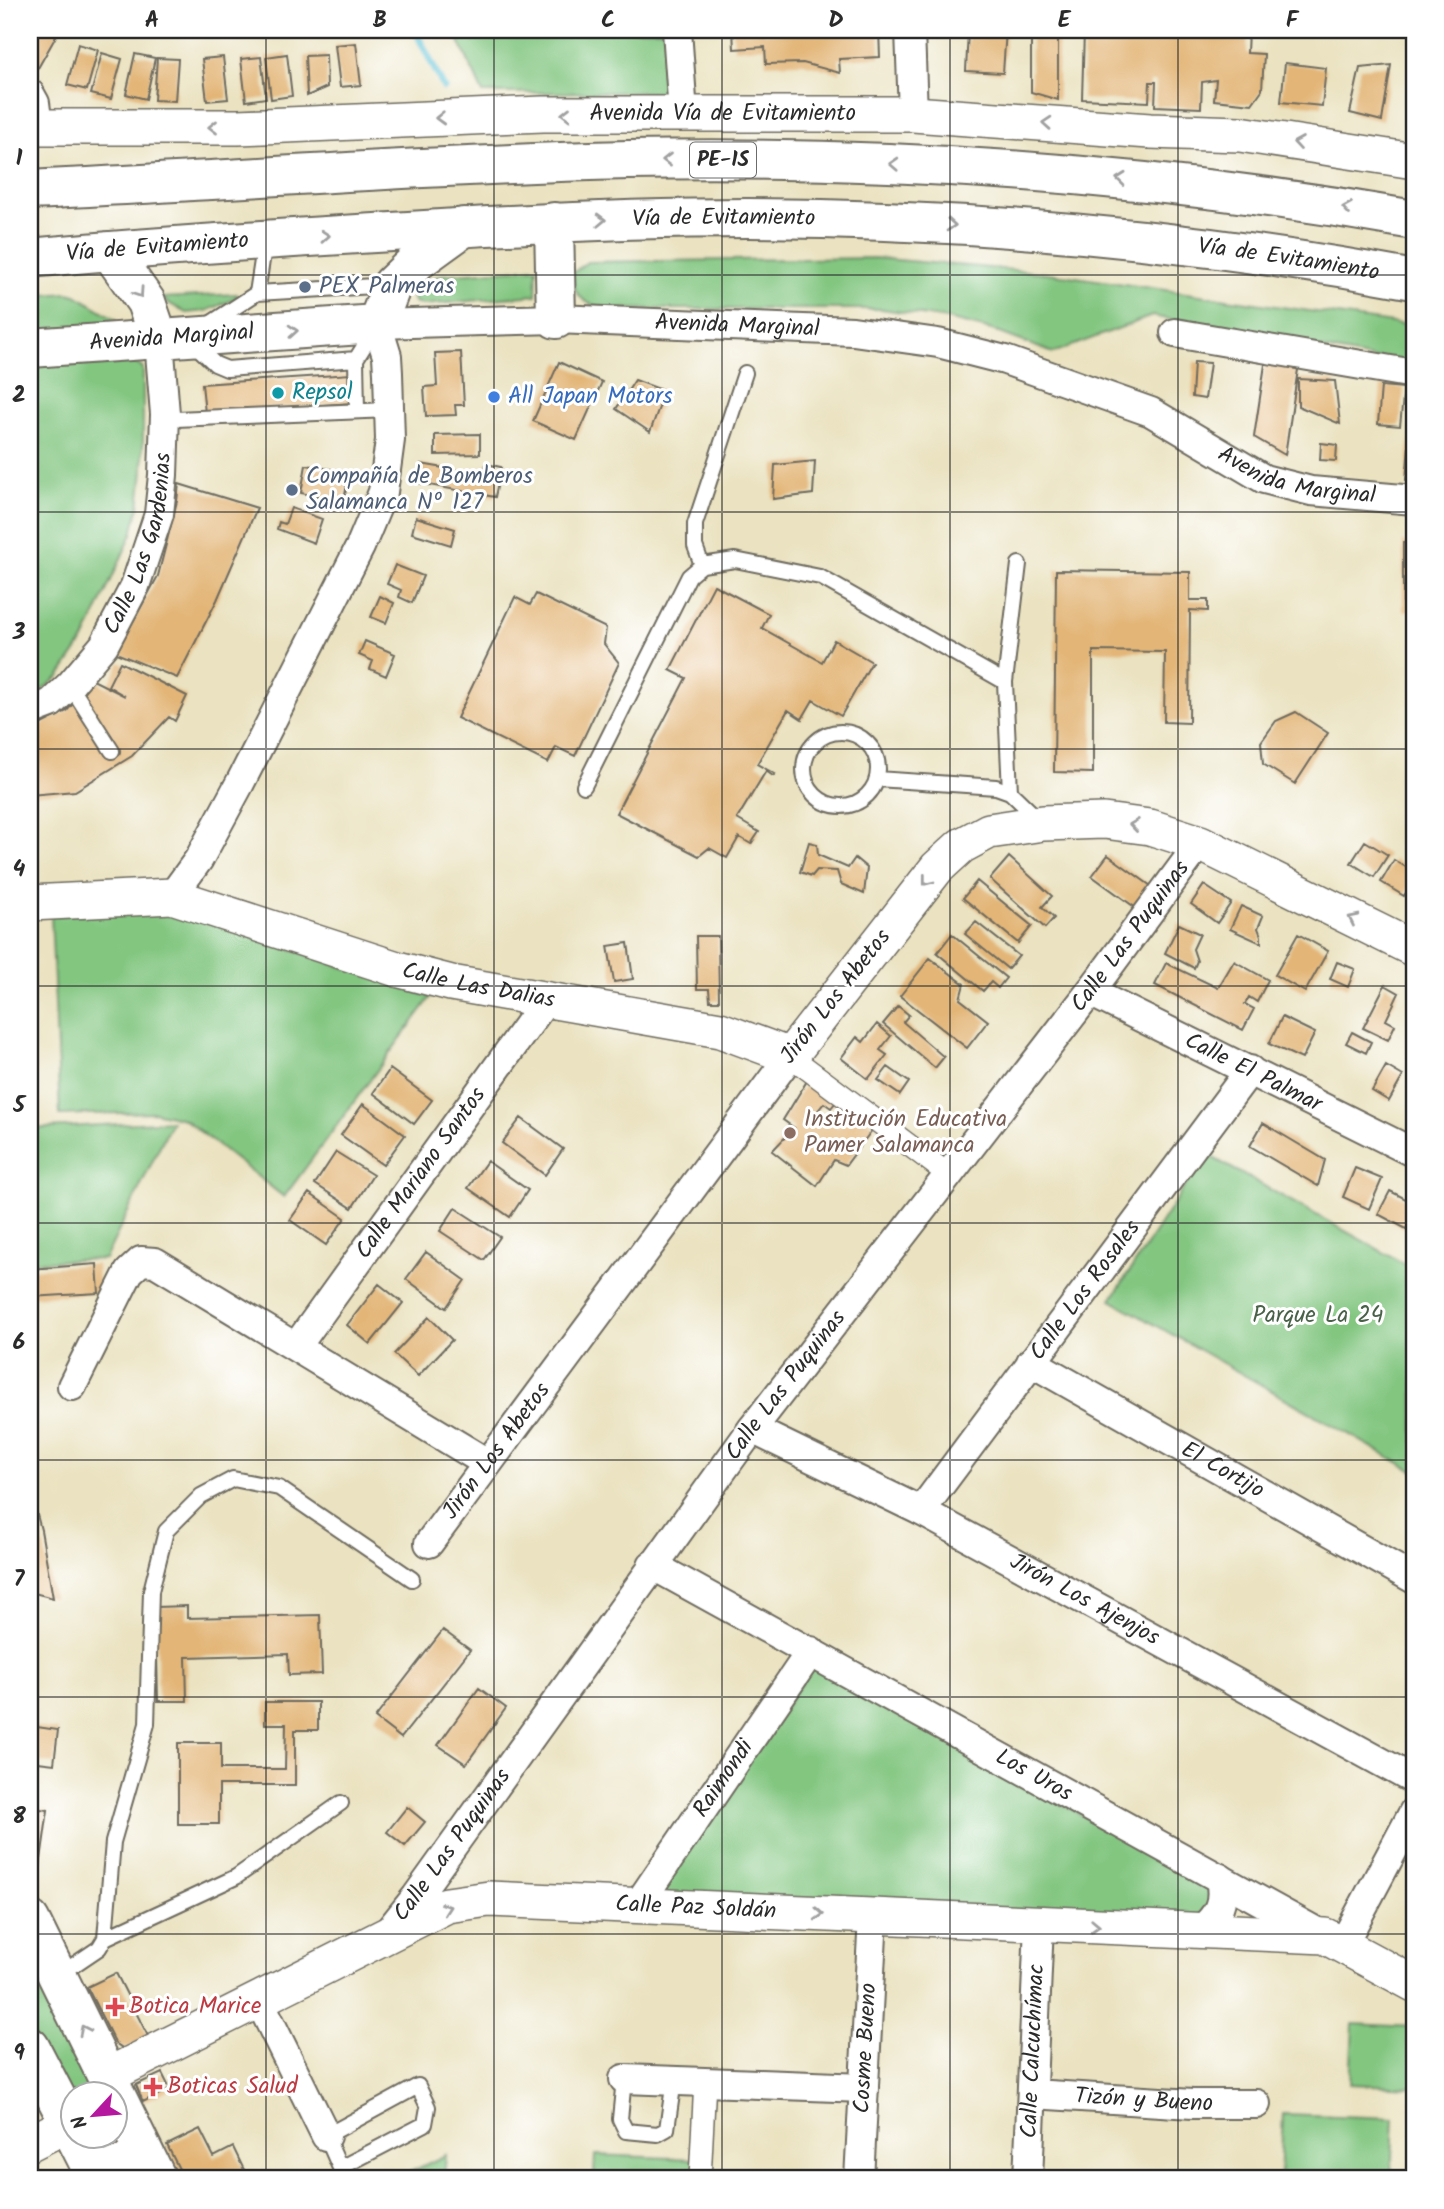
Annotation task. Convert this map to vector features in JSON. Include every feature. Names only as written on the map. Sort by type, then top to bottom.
[{"type":"main road","name":"PE-1S","points":[[30,190],[515,164],[644,160],[785,161],[969,168],[1115,178],[1290,200],[1414,220]]},
{"type":"main road","name":"Vía de Evitamiento","points":[[30,258],[265,239],[464,227],[554,222],[748,218],[992,227],[1142,240],[1259,254],[1414,280]]},
{"type":"main road","points":[[554,222],[556,318]]},
{"type":"main road","points":[[377,324],[392,285],[417,261],[464,227]]},
{"type":"main road","points":[[110,251],[174,339]]},
{"type":"main road","name":"Avenida Marginal","points":[[30,348],[377,324]]},
{"type":"main road","points":[[30,1920],[108,2080]]},
{"type":"main road","points":[[30,2047],[60,2104]]},
{"type":"main road","points":[[130,2125],[151,2166]]},
{"type":"main road","points":[[81,2150],[92,2178]]},
{"type":"street","points":[[677,30],[683,114]]},
{"type":"street","points":[[910,30],[913,114]]},
{"type":"street","name":"Avenida Vía de Evitamiento","points":[[32,116],[238,127],[543,114],[913,114],[1150,131],[1240,134],[1414,161]]},
{"type":"street","name":"Avenida Marginal","points":[[377,324],[556,318],[852,331],[938,343],[1005,360],[1151,412],[1264,479],[1311,491],[1414,500]]},
{"type":"street","points":[[172,896],[199,859],[222,817],[360,547],[383,492],[390,440],[389,410],[387,356],[377,324]]},
{"type":"street","points":[[1175,333],[1414,374]]},
{"type":"street","name":"Calle Las Gardenias","points":[[30,711],[51,703],[71,685],[104,645],[135,586],[159,514],[165,414],[174,339]]},
{"type":"street","name":"Jirón Los Abetos","points":[[429,1543],[790,1056],[937,868],[961,846],[989,831],[1043,823],[1104,821],[1150,827],[1200,843],[1414,949]]},
{"type":"street","name":"Calle Las Puquinas","points":[[384,1937],[416,1897],[752,1429],[1090,992],[1200,843]]},
{"type":"street","name":"Calle Las Dalias","points":[[30,902],[172,896],[451,983],[720,1030],[790,1056]]},
{"type":"street","name":"Calle El Palmar","points":[[1090,992],[1414,1153]]},
{"type":"street","name":"Calle Mariano Santos","points":[[296,1347],[546,1000]]},
{"type":"street","points":[[790,1056],[948,1175]]},
{"type":"street","name":"Calle Los Rosales","points":[[921,1511],[1250,1070]]},
{"type":"street","points":[[72,1385],[129,1272],[141,1261],[155,1262],[487,1463]]},
{"type":"street","name":"El Cortijo","points":[[1031,1363],[1414,1579]]},
{"type":"street","name":"Jirón Los Ajenjos","points":[[752,1429],[921,1511],[1414,1780]]},
{"type":"street","name":"Los Uros","points":[[652,1565],[1414,1984]]},
{"type":"street","name":"Raimondi","points":[[637,1906],[811,1651]]},
{"type":"street","points":[[1334,1941],[1414,1811]]},
{"type":"street","points":[[1200,1931],[1214,1918],[1221,1904],[1220,1878]]},
{"type":"street","name":"Calle Paz Soldán","points":[[130,2083],[259,2000],[447,1905],[489,1899],[1200,1931],[1334,1941]]},
{"type":"street","name":"Cosme Bueno","points":[[859,2179],[873,1916]]},
{"type":"street","name":"Calle Calcuchímac","points":[[1028,2179],[1039,1924]]},
{"type":"street","points":[[259,2000],[326,2136]]},
{"type":"street","points":[[624,2079],[864,2088]]},
{"type":"street","points":[[700,2179],[705,2081]]},
{"type":"street","name":"Tizón y Bueno","points":[[1032,2094],[1193,2104],[1256,2104]]},
{"type":"street","points":[[30,2143],[60,2133]]},
{"type":"street","points":[[92,2178],[151,2166]]},
{"type":"lane","points":[[257,293],[265,239]]},
{"type":"lane","points":[[356,359],[227,369],[174,339],[257,293],[392,285]]},
{"type":"lane","points":[[357,411],[356,359],[377,324]]},
{"type":"lane","points":[[702,565],[695,546],[695,524],[745,373]]},
{"type":"lane","points":[[165,414],[176,419],[389,410]]},
{"type":"lane","points":[[584,786],[689,576],[702,565],[735,560],[820,577],[1006,682]]},
{"type":"lane","points":[[1010,792],[1006,682],[1019,564]]},
{"type":"lane","points":[[71,685],[113,751]]},
{"type":"lane","points":[[848,732],[869,744],[876,755],[879,766],[877,779],[864,799],[853,805],[841,807],[829,804],[818,798],[805,778],[807,754],[823,736],[848,732]]},
{"type":"lane","points":[[877,779],[996,786],[1010,792],[1043,823]]},
{"type":"lane","points":[[58,1976],[99,1948],[105,1938],[113,1842],[147,1724],[151,1591],[166,1531],[201,1496],[233,1479],[279,1488],[412,1578]]},
{"type":"lane","points":[[105,1938],[236,1877],[341,1803]]},
{"type":"lane","points":[[624,2079],[620,2119],[626,2131],[659,2134],[667,2129],[674,2080]]},
{"type":"lane","points":[[418,2086],[428,2108],[425,2124],[340,2168],[326,2136],[418,2086]]},
{"type":"green space","points":[[454,30],[668,30],[671,92],[483,93]]},
{"type":"green space","points":[[874,258],[1048,273],[1414,326],[1414,366],[1152,316],[1053,353],[992,330],[947,319],[882,309],[603,309],[580,297],[573,281],[573,273],[587,262]]},
{"type":"green space","points":[[537,268],[536,295],[424,305],[414,302],[412,294],[441,275]]},
{"type":"green space","points":[[68,293],[76,295],[117,320],[118,328],[30,336],[30,296]]},
{"type":"green space","points":[[237,294],[237,298],[206,311],[186,313],[160,298]]},
{"type":"green space","points":[[123,356],[143,368],[143,470],[139,507],[132,534],[84,640],[59,677],[30,699],[30,363]]},
{"type":"green space","points":[[159,911],[226,927],[431,997],[284,1197],[184,1119],[154,1112],[60,1115],[51,915]]},
{"type":"green space","points":[[172,1121],[105,1259],[30,1262],[30,1129]]},
{"type":"green space","name":"Parque La 24","points":[[1206,1154],[1414,1269],[1414,1471],[1111,1300]]},
{"type":"green space","points":[[813,1666],[1207,1884],[1211,1903],[1197,1919],[653,1899]]},
{"type":"green space","points":[[30,1953],[92,2080],[60,2080],[60,2089],[30,2027]]},
{"type":"green space","points":[[1353,2024],[1414,2027],[1414,2087],[1350,2084]]},
{"type":"green space","points":[[1283,2114],[1394,2118],[1391,2179],[1280,2179]]},
{"type":"green space","points":[[446,2155],[444,2179],[396,2179]]},
{"type":"green space","points":[[595,2155],[696,2159],[695,2179],[594,2179]]},
{"type":"building","points":[[36,30],[59,31],[38,68],[30,63],[30,40]]},
{"type":"building","points":[[733,30],[765,30],[765,33],[879,30],[880,57],[839,59],[840,73],[803,63],[766,64],[765,47],[734,49]]},
{"type":"building","points":[[968,30],[1006,30],[1003,73],[966,71]]},
{"type":"building","points":[[1031,30],[1058,30],[1058,100],[1031,92]]},
{"type":"building","points":[[1131,30],[1179,30],[1179,36],[1193,36],[1194,30],[1248,30],[1247,53],[1264,54],[1262,90],[1252,104],[1214,100],[1216,80],[1202,82],[1201,108],[1155,106],[1156,82],[1150,82],[1149,102],[1082,99],[1084,31],[1131,33]]},
{"type":"building","points":[[356,43],[361,85],[340,87],[335,45]]},
{"type":"building","points":[[78,44],[98,50],[87,90],[67,85]]},
{"type":"building","points":[[102,53],[122,59],[111,99],[91,94]]},
{"type":"building","points":[[135,54],[155,58],[146,99],[126,94]]},
{"type":"building","points":[[287,54],[292,96],[271,99],[266,57]]},
{"type":"building","points":[[326,55],[327,87],[307,96],[305,56]]},
{"type":"building","points":[[223,57],[228,99],[207,101],[202,59]]},
{"type":"building","points":[[261,57],[266,98],[246,101],[241,59]]},
{"type":"building","points":[[157,58],[178,59],[175,101],[154,100]]},
{"type":"building","points":[[1285,63],[1326,68],[1322,106],[1281,102]]},
{"type":"building","points":[[1391,65],[1382,121],[1350,113],[1360,68]]},
{"type":"building","points":[[461,352],[464,405],[455,405],[456,415],[426,416],[424,387],[437,386],[435,353]]},
{"type":"building","points":[[1266,358],[1299,363],[1285,455],[1254,437]]},
{"type":"building","points":[[559,362],[602,382],[576,440],[533,421]]},
{"type":"building","points":[[1194,362],[1210,363],[1205,399],[1192,397]]},
{"type":"building","name":"Repsol","points":[[351,374],[353,403],[205,413],[202,384]]},
{"type":"building","points":[[1298,379],[1335,381],[1340,424],[1298,406]]},
{"type":"building","points":[[635,380],[665,391],[650,432],[616,409]]},
{"type":"building","points":[[1381,386],[1404,388],[1400,426],[1378,424]]},
{"type":"building","points":[[1411,424],[1414,424],[1414,481],[1406,480]]},
{"type":"building","points":[[480,434],[480,454],[435,455],[435,435]]},
{"type":"building","points":[[1321,443],[1337,445],[1336,461],[1320,460]]},
{"type":"building","points":[[815,461],[813,494],[773,499],[775,465]]},
{"type":"building","points":[[421,464],[484,475],[486,464],[501,467],[495,497],[418,483]]},
{"type":"building","points":[[306,465],[349,472],[344,501],[301,493]]},
{"type":"building","points":[[179,484],[257,508],[217,600],[177,678],[116,653],[158,576]]},
{"type":"building","points":[[291,508],[322,519],[314,543],[277,529],[279,522],[285,524]]},
{"type":"building","points":[[416,517],[455,529],[451,545],[412,533]]},
{"type":"building","points":[[1403,542],[1414,546],[1414,610],[1403,612]]},
{"type":"building","points":[[395,565],[423,576],[412,603],[399,597],[401,590],[387,584]]},
{"type":"building","points":[[1056,570],[1190,572],[1190,600],[1208,600],[1208,611],[1190,610],[1189,723],[1164,722],[1165,652],[1093,651],[1093,773],[1054,772]]},
{"type":"building","points":[[714,585],[769,614],[762,628],[822,662],[834,640],[872,662],[841,716],[813,700],[802,719],[788,710],[757,764],[775,774],[773,776],[766,771],[737,819],[759,832],[751,844],[739,837],[727,858],[709,848],[699,856],[616,813],[686,678],[670,670]]},
{"type":"building","points":[[536,594],[606,628],[604,644],[619,663],[575,756],[556,747],[548,763],[457,718],[515,597],[530,605]]},
{"type":"building","points":[[380,596],[394,603],[386,623],[371,617]]},
{"type":"building","points":[[365,641],[395,654],[386,676],[370,669],[373,661],[359,655]]},
{"type":"building","points":[[120,662],[187,696],[175,721],[169,717],[132,756],[75,791],[30,795],[30,730],[67,711],[93,680],[125,696],[108,686]]},
{"type":"building","points":[[1296,712],[1328,733],[1295,784],[1263,764],[1261,742],[1276,721]]},
{"type":"building","points":[[1365,841],[1388,855],[1374,877],[1351,863]]},
{"type":"building","points":[[809,842],[817,844],[818,855],[848,868],[855,858],[867,868],[864,894],[841,884],[837,871],[817,870],[812,876],[800,872]]},
{"type":"building","points":[[1108,855],[1151,886],[1136,908],[1092,876]]},
{"type":"building","points":[[1009,857],[1052,896],[1042,907],[1054,918],[1045,928],[990,879]]},
{"type":"building","points":[[1394,860],[1414,872],[1414,879],[1404,896],[1381,882]]},
{"type":"building","points":[[977,881],[1032,926],[1018,943],[963,898]]},
{"type":"building","points":[[1204,885],[1231,903],[1217,923],[1191,904]]},
{"type":"building","points":[[1241,906],[1263,916],[1258,928],[1261,943],[1230,929]]},
{"type":"building","points":[[976,922],[1019,956],[1008,969],[965,934]]},
{"type":"building","points":[[1179,924],[1200,934],[1193,949],[1197,961],[1194,968],[1165,953]]},
{"type":"building","points":[[952,934],[1006,978],[998,988],[991,982],[983,991],[937,953]]},
{"type":"building","points":[[1298,934],[1328,951],[1305,992],[1275,975]]},
{"type":"building","points":[[696,936],[718,936],[719,1001],[710,1001],[709,989],[697,989]]},
{"type":"building","points":[[628,943],[633,979],[614,982],[608,946]]},
{"type":"building","points":[[930,958],[964,984],[960,999],[988,1021],[967,1048],[900,996]]},
{"type":"building","points":[[1234,961],[1268,980],[1257,1002],[1249,997],[1245,1004],[1254,1009],[1243,1030],[1155,985],[1166,963],[1218,988]]},
{"type":"building","points":[[1337,962],[1355,969],[1348,987],[1330,979]]},
{"type":"building","points":[[1385,985],[1399,993],[1386,1020],[1395,1025],[1388,1040],[1363,1028]]},
{"type":"building","points":[[898,1006],[909,1015],[903,1022],[944,1057],[935,1068],[883,1024]]},
{"type":"building","points":[[1282,1017],[1315,1033],[1302,1059],[1269,1044]]},
{"type":"building","points":[[877,1024],[891,1036],[880,1050],[887,1055],[868,1079],[841,1058],[857,1037],[863,1042]]},
{"type":"building","points":[[1352,1032],[1371,1042],[1366,1053],[1346,1043]]},
{"type":"building","points":[[1386,1066],[1403,1076],[1389,1101],[1372,1091]]},
{"type":"building","points":[[888,1067],[909,1082],[900,1095],[878,1080]]},
{"type":"building","points":[[390,1069],[432,1100],[414,1124],[373,1093]]},
{"type":"building","points":[[810,1076],[839,1098],[831,1108],[824,1103],[816,1113],[838,1127],[852,1108],[875,1126],[846,1165],[834,1160],[817,1186],[772,1151],[794,1128],[783,1120]]},
{"type":"building","points":[[363,1104],[405,1135],[383,1165],[341,1135]]},
{"type":"building","points":[[521,1118],[563,1149],[545,1175],[502,1143]]},
{"type":"building","points":[[1263,1123],[1325,1160],[1318,1186],[1250,1146]]},
{"type":"building","points":[[336,1152],[373,1175],[352,1208],[315,1184]]},
{"type":"building","points":[[487,1161],[528,1190],[510,1217],[468,1188]]},
{"type":"building","points":[[1355,1168],[1382,1179],[1369,1209],[1343,1197]]},
{"type":"building","points":[[1390,1191],[1414,1203],[1414,1233],[1378,1214]]},
{"type":"building","points":[[309,1193],[345,1218],[326,1245],[290,1220]]},
{"type":"building","points":[[455,1208],[500,1237],[484,1260],[440,1231]]},
{"type":"building","points":[[426,1252],[465,1280],[446,1308],[406,1279]]},
{"type":"building","points":[[97,1264],[99,1293],[30,1297],[30,1269]]},
{"type":"building","points":[[379,1284],[403,1303],[370,1344],[347,1325]]},
{"type":"building","points":[[429,1317],[452,1340],[418,1376],[394,1354]]},
{"type":"building","points":[[31,1492],[41,1530],[53,1598],[30,1592]]},
{"type":"building","points":[[187,1606],[187,1618],[320,1615],[322,1674],[289,1675],[288,1654],[186,1657],[187,1701],[158,1701],[156,1607]]},
{"type":"building","points":[[443,1630],[470,1650],[401,1738],[375,1718]]},
{"type":"building","points":[[479,1688],[506,1708],[466,1764],[438,1745]]},
{"type":"building","points":[[265,1702],[318,1702],[318,1730],[295,1730],[295,1785],[219,1785],[219,1824],[178,1824],[178,1743],[221,1743],[221,1769],[285,1769],[286,1724],[265,1724]]},
{"type":"building","points":[[30,1726],[58,1730],[54,1764],[30,1761]]},
{"type":"building","points":[[407,1807],[425,1822],[405,1846],[387,1832]]},
{"type":"building","points":[[30,1808],[48,1810],[38,1881],[30,1863]]},
{"type":"building","name":"Botica Marice","points":[[116,1973],[149,2038],[124,2049],[115,2043],[87,1987]]},
{"type":"building","name":"Boticas Salud","points":[[162,2073],[170,2089],[143,2102],[136,2085]]},
{"type":"building","points":[[200,2129],[214,2157],[233,2147],[246,2174],[235,2179],[184,2179],[167,2145]]},
{"type":"waterway","points":[[415,30],[444,88]]},
{"type":"place","name":"PEX Palmeras","points":[[305,287]]},
{"type":"place","name":"Repsol","points":[[278,393]]},
{"type":"place","name":"All Japan Motors","points":[[494,397]]},
{"type":"place","name":"Compañía de Bomberos Salamanca Nº 127","points":[[292,490]]},
{"type":"place","name":"Institución Educativa Pamer Salamanca","points":[[790,1133]]},
{"type":"place","name":"Botica Marice","points":[[115,2007]]},
{"type":"place","name":"Boticas Salud","points":[[153,2087]]}]
